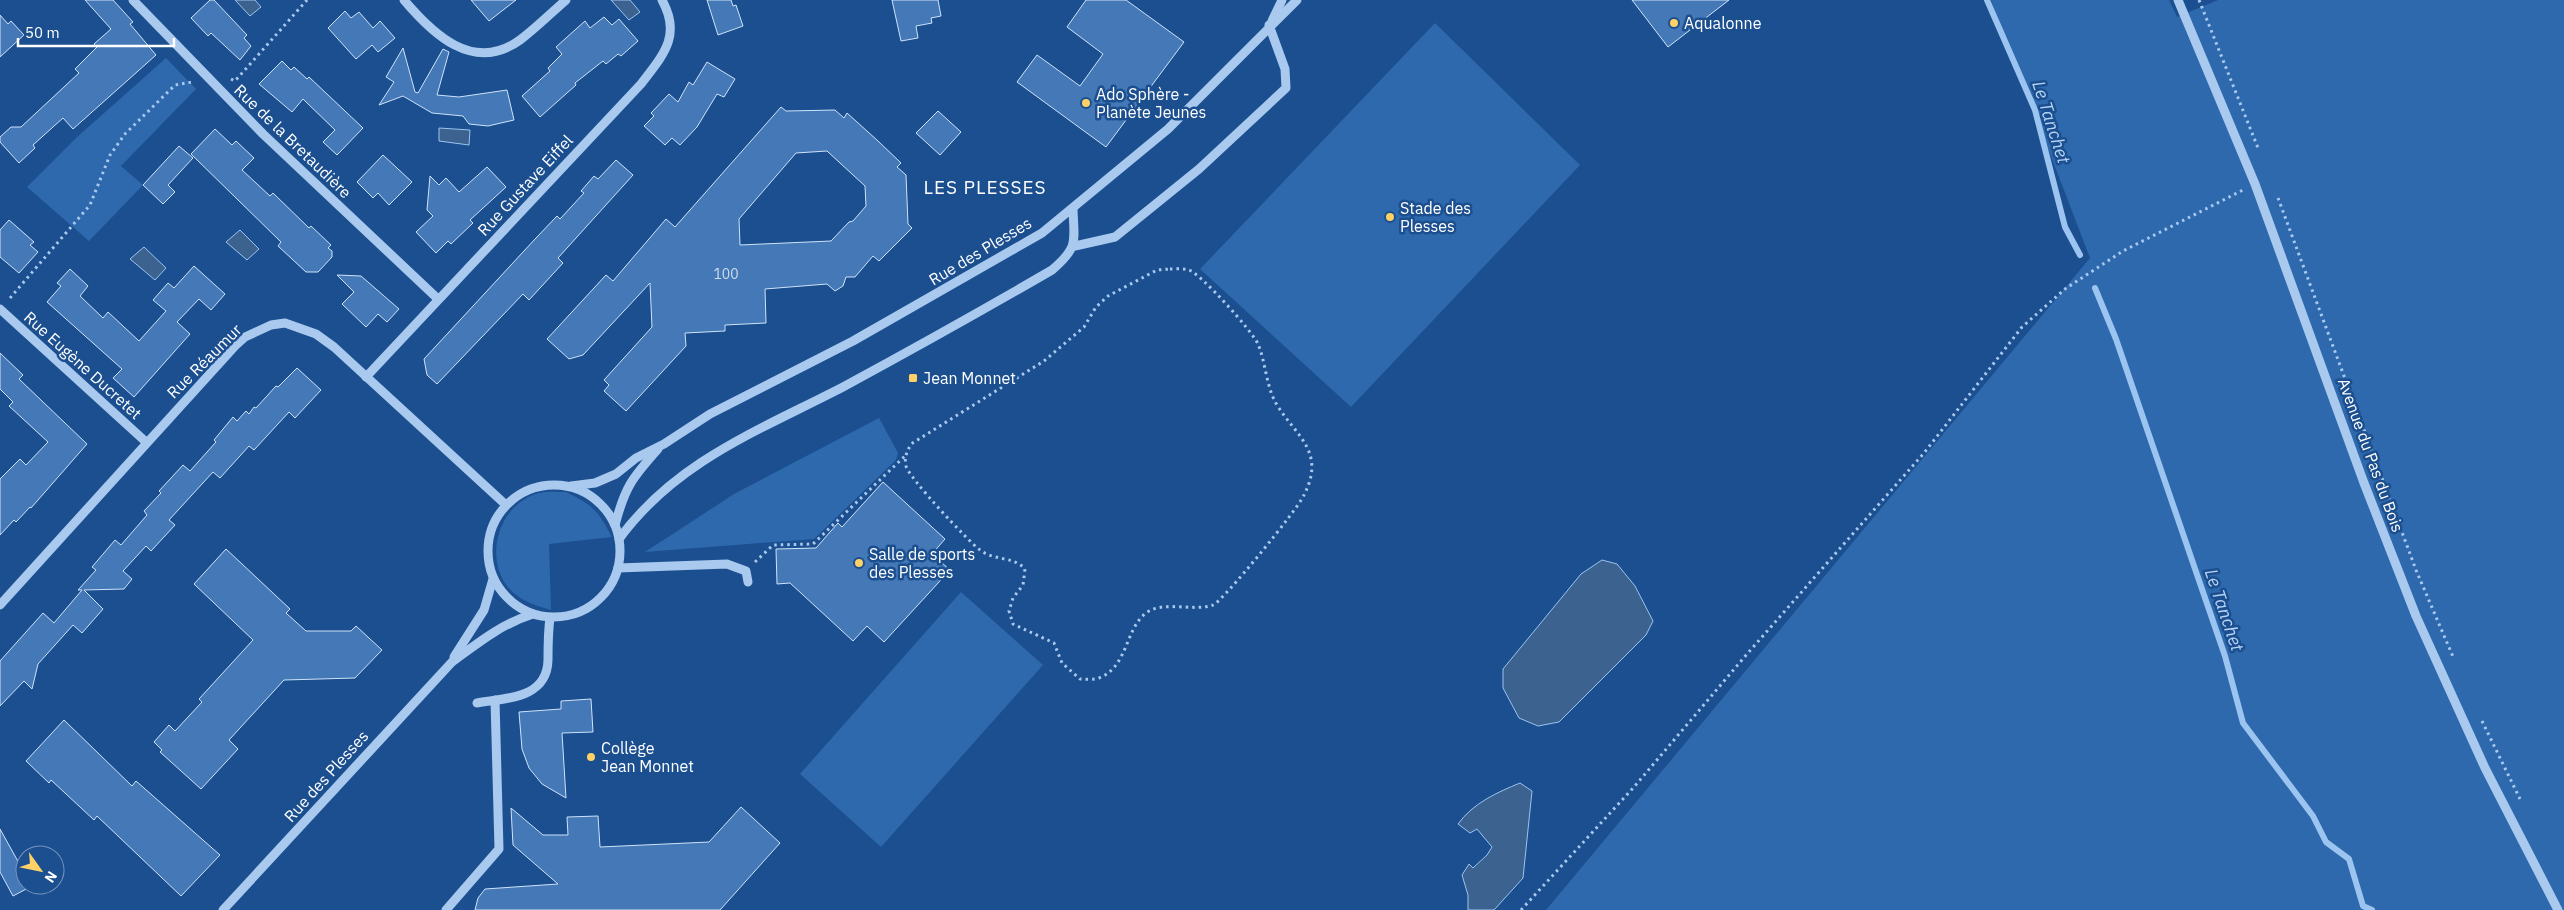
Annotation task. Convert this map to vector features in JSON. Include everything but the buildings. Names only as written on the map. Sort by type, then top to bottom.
[{"type":"street","name":"Rue de la Bretaudière","points":[[133,0],[262,134],[438,299]]},
{"type":"street","points":[[404,0],[423,22],[442,39],[465,50],[485,52],[503,48],[518,41],[566,0]]},
{"type":"street","name":"Rue Gustave Eiffel","points":[[366,377],[652,70],[667,48],[671,36],[672,23],[662,0]]},
{"type":"street","name":"Rue des Plesses","points":[[1270,25],[1282,0]]},
{"type":"street","name":"Rue des Plesses","points":[[570,486],[606,479],[636,458],[664,444],[710,414],[853,341],[993,263],[1042,233],[1073,209],[1190,109],[1270,25],[1297,0]]},
{"type":"street","name":"Avenue du Pas du Bois","points":[[2178,0],[2255,184],[2364,483],[2416,616],[2485,768],[2558,910]]},
{"type":"street","points":[[1074,246],[1115,237],[1199,169],[1286,88],[1285,69],[1270,25]]},
{"type":"street","points":[[619,539],[636,516],[655,497],[700,462],[719,450],[842,387],[1052,270],[1066,258],[1074,246],[1073,209]]},
{"type":"street","name":"Rue Eugène Ducretet","points":[[3,306],[146,442]]},
{"type":"street","name":"Rue Réaumur","points":[[0,605],[235,346],[252,333],[271,325],[285,323],[316,334],[334,346],[506,505]]},
{"type":"street","name":"Rue des Plesses","points":[[615,526],[626,489],[634,476],[664,444]]},
{"type":"street","points":[[547,485],[570,486],[597,501],[611,516],[619,539],[618,568],[604,594],[593,605],[565,617],[550,618],[533,614],[510,600],[493,579],[488,564],[487,548],[490,532],[506,505],[520,494],[536,487],[547,485]]},
{"type":"street","points":[[618,568],[727,564],[746,572],[748,582]]},
{"type":"street","name":"Rue des Plesses","points":[[452,662],[484,610],[493,579]]},
{"type":"street","name":"Rue des Plesses","points":[[223,910],[452,662],[490,633],[515,619],[533,614]]},
{"type":"street","points":[[477,703],[532,691],[543,682],[548,662],[547,642],[550,618]]},
{"type":"street","points":[[446,910],[499,849],[496,700]]},
{"type":"path","points":[[228,78],[235,81],[306,0]]},
{"type":"path","points":[[2199,0],[2261,156]]},
{"type":"path","points":[[3,306],[90,206],[110,155],[125,134],[175,85],[194,82]]},
{"type":"path","points":[[1521,910],[1634,787],[1924,453],[2022,327],[2043,306],[2123,251],[2255,184]]},
{"type":"path","points":[[2276,192],[2416,570],[2456,664]]},
{"type":"path","points":[[746,572],[773,545],[813,544],[906,455],[911,444],[1044,361],[1070,341],[1084,327],[1096,307],[1108,296],[1157,270],[1189,270],[1206,284],[1257,342],[1277,404],[1310,449],[1311,471],[1300,502],[1250,566],[1215,605],[1196,608],[1171,606],[1148,611],[1137,622],[1117,664],[1099,678],[1080,679],[1062,664],[1054,643],[1013,624],[1009,610],[1013,598],[1023,586],[1026,569],[1020,562],[992,557],[980,550],[934,503],[906,468],[906,455]]},
{"type":"path","points":[[2480,716],[2521,802]]},
{"type":"shaded area","points":[[235,0],[255,0],[261,7],[250,16]]},
{"type":"shaded area","points":[[611,0],[630,0],[640,12],[629,20]]},
{"type":"shaded area","points":[[1991,0],[2169,0],[2177,17],[2218,0],[2564,0],[2564,910],[1546,910],[2090,258]]},
{"type":"shaded area","name":"Stade des Plesses","points":[[1435,23],[1580,165],[1351,407],[1200,269]]},
{"type":"shaded area","points":[[166,58],[196,89],[121,166],[143,185],[89,241],[27,187],[76,138]]},
{"type":"shaded area","points":[[439,128],[470,130],[469,145],[439,141]]},
{"type":"shaded area","points":[[240,230],[259,249],[247,260],[226,242]]},
{"type":"shaded area","points":[[144,247],[166,268],[155,280],[130,259]]},
{"type":"shaded area","points":[[879,418],[898,453],[896,460],[814,539],[645,552],[734,494]]},
{"type":"shaded area","points":[[542,492],[566,492],[589,505],[603,521],[612,537],[549,544],[551,610],[524,600],[507,586],[498,567],[497,541],[507,516],[515,506],[526,498]]},
{"type":"shaded area","points":[[1602,560],[1617,564],[1635,586],[1653,621],[1646,635],[1559,722],[1538,726],[1519,718],[1503,688],[1503,669],[1581,574]]},
{"type":"shaded area","points":[[961,592],[1043,665],[881,847],[800,774]]},
{"type":"shaded area","points":[[1520,783],[1532,791],[1523,878],[1494,910],[1468,910],[1468,895],[1462,875],[1469,864],[1473,868],[1487,855],[1492,847],[1477,829],[1470,833],[1458,824],[1478,804]]},
{"type":"waterway","name":"Le Tanchet","points":[[1987,0],[2035,110],[2065,227],[2080,255]]},
{"type":"waterway","name":"Le Tanchet","points":[[2095,288],[2116,339],[2225,656],[2243,723],[2313,816],[2326,842],[2349,859],[2363,906],[2372,910]]},
{"type":"place","name":"Aqualonne","points":[[1674,23]]},
{"type":"place","name":"Ado Sphère - Planète Jeunes","points":[[1086,103]]},
{"type":"place","name":"Stade des Plesses","points":[[1390,217]]},
{"type":"place","name":"Jean Monnet","points":[[913,378]]},
{"type":"place","name":"Salle de sports des Plesses","points":[[859,563]]},
{"type":"place","name":"Collège Jean Monnet","points":[[591,757]]},
{"type":"district","name":"LES PLESSES","points":[[985,187]]}]
